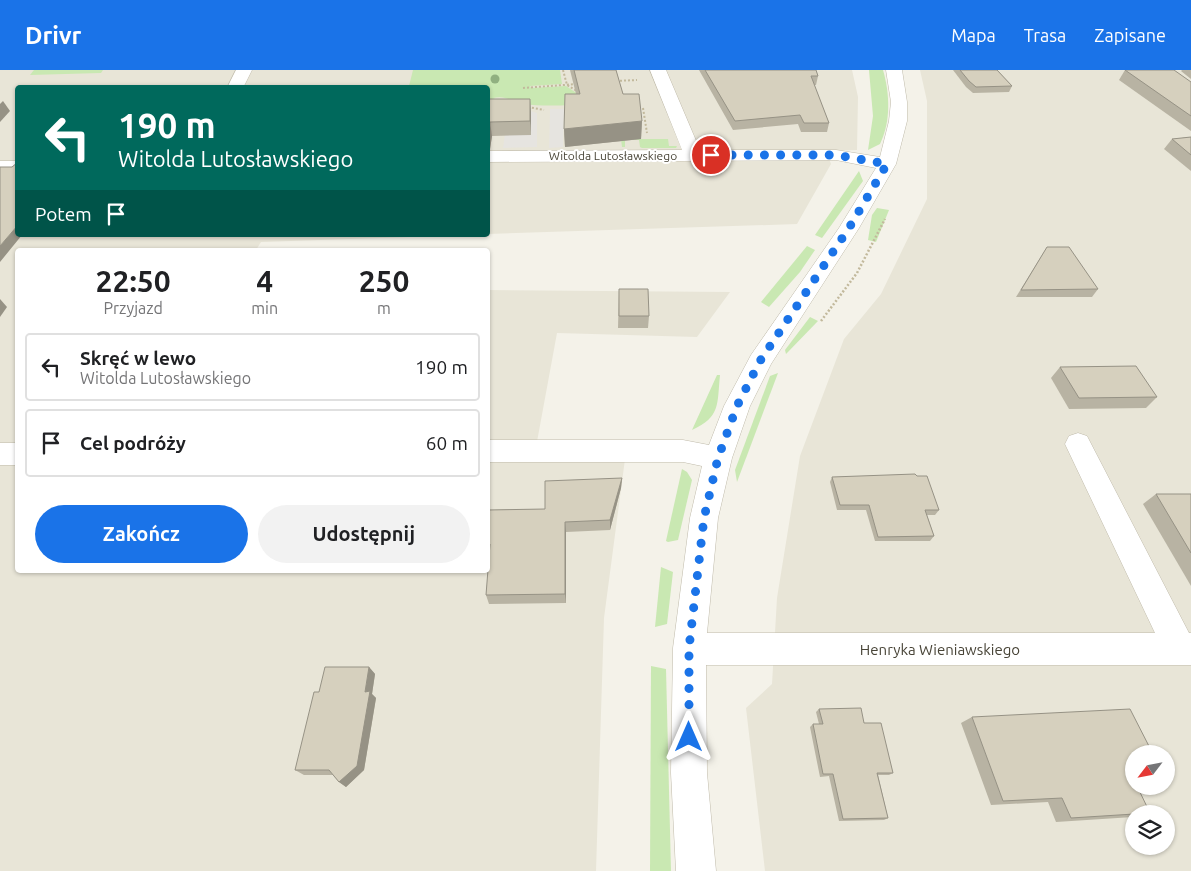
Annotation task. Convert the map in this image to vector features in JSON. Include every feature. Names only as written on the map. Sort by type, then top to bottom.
[{"type":"street","points":[[236,85],[244,70]]},
{"type":"street","points":[[658,70],[693,155]]},
{"type":"street","points":[[696,871],[689,773],[689,648],[704,518],[718,458],[737,406],[760,361],[849,228],[887,164],[898,121],[899,102],[894,70]]},
{"type":"street","name":"Witolda Lutosławskiego","points":[[490,156],[836,155],[887,164]]},
{"type":"street","points":[[0,167],[15,167]]},
{"type":"street","points":[[1078,444],[1186,650]]},
{"type":"street","points":[[490,450],[683,451],[718,458]]},
{"type":"street","points":[[0,454],[15,454]]},
{"type":"street","name":"Henryka Wieniawskiego","points":[[689,648],[728,650],[1186,650]]},
{"type":"path","points":[[563,70],[567,85],[581,94]]},
{"type":"path","points":[[614,82],[637,80],[636,75]]},
{"type":"path","points":[[523,88],[585,84]]},
{"type":"path","points":[[525,106],[544,110]]},
{"type":"path","points":[[643,108],[647,133]]},
{"type":"path","points":[[819,322],[838,301],[874,247],[886,218]]},
{"type":"shaded area","points":[[0,70],[852,70],[858,97],[857,150],[826,151],[831,164],[797,224],[490,234],[490,85],[15,85],[15,237],[410,237],[261,242],[257,248],[15,248],[15,573],[490,573],[490,290],[730,292],[697,337],[557,333],[534,458],[625,459],[604,618],[596,871],[0,871]]},
{"type":"shaded area","points":[[920,70],[1191,70],[1191,871],[765,871],[746,708],[772,684],[777,598],[800,456],[844,339],[881,294],[927,199],[927,101]]},
{"type":"shaded area","points":[[509,104],[537,113],[537,147],[503,148]]},
{"type":"shaded area","points":[[550,109],[564,109],[563,147],[549,148]]},
{"type":"green space","points":[[34,70],[103,70],[101,73],[30,75]]},
{"type":"green space","points":[[413,70],[560,70],[562,84],[530,86],[531,88],[566,86],[593,104],[532,105],[498,97],[493,98],[509,104],[490,104],[490,85],[409,85]]},
{"type":"green space","points":[[869,70],[883,70],[888,98],[888,117],[880,144],[868,150],[873,116]]},
{"type":"green space","points":[[621,139],[668,139],[669,146],[677,146],[676,148],[642,148],[640,147],[639,140],[625,140],[625,147],[622,147]]},
{"type":"green space","points":[[859,171],[863,181],[822,238],[815,235]]},
{"type":"green space","points":[[877,208],[889,210],[876,242],[868,240],[872,215]]},
{"type":"green space","points":[[807,246],[815,250],[800,272],[769,307],[761,302]]},
{"type":"green space","points":[[810,317],[818,321],[786,354],[785,350]]},
{"type":"green space","points":[[778,373],[737,482],[735,470],[770,376]]},
{"type":"green space","points":[[717,375],[720,375],[716,408],[713,415],[692,430]]},
{"type":"green space","points":[[682,469],[687,472],[692,480],[678,540],[668,542],[666,541]]},
{"type":"green space","points":[[661,567],[673,572],[667,624],[655,627]]},
{"type":"green space","points":[[651,666],[666,669],[671,871],[650,871]]},
{"type":"building","points":[[574,70],[616,70],[623,94],[639,94],[642,121],[564,129],[565,94],[580,94]]},
{"type":"building","points":[[705,70],[816,70],[818,76],[811,76],[829,123],[804,123],[800,115],[735,121]]},
{"type":"building","points":[[960,70],[997,70],[1012,86],[976,87]]},
{"type":"building","points":[[1125,70],[1174,70],[1191,82],[1191,116]]},
{"type":"building","points":[[490,99],[530,99],[530,121],[490,122]]},
{"type":"building","points":[[1191,137],[1191,155],[1172,139]]},
{"type":"building","points":[[15,164],[15,228],[0,246],[0,167],[12,167]]},
{"type":"building","points":[[1047,247],[1069,247],[1098,289],[1021,290]]},
{"type":"building","points":[[619,289],[648,289],[649,316],[619,316]]},
{"type":"building","points":[[1136,366],[1157,397],[1079,398],[1060,367]]},
{"type":"building","points":[[915,474],[917,476],[927,476],[939,510],[925,510],[934,536],[878,537],[869,505],[840,505],[832,477]]},
{"type":"building","points":[[622,478],[610,520],[565,522],[565,594],[486,595],[488,573],[490,573],[490,510],[545,509],[545,481]]},
{"type":"building","points":[[1156,494],[1191,494],[1191,553]]},
{"type":"building","points":[[325,667],[369,667],[365,692],[370,691],[357,766],[339,782],[329,770],[295,770],[314,692],[319,692]]},
{"type":"building","points":[[861,708],[864,723],[881,723],[893,773],[877,773],[888,818],[843,819],[833,774],[823,774],[813,724],[823,724],[819,709]]},
{"type":"building","points":[[1130,709],[1148,745],[1125,745],[1125,795],[1141,795],[1146,805],[1125,805],[1125,815],[1071,818],[1062,798],[1003,801],[972,717]]},
{"type":"route","points":[[689,737],[689,648],[704,518],[718,458],[737,406],[760,361],[849,228],[887,164],[836,155],[711,155]]}]
